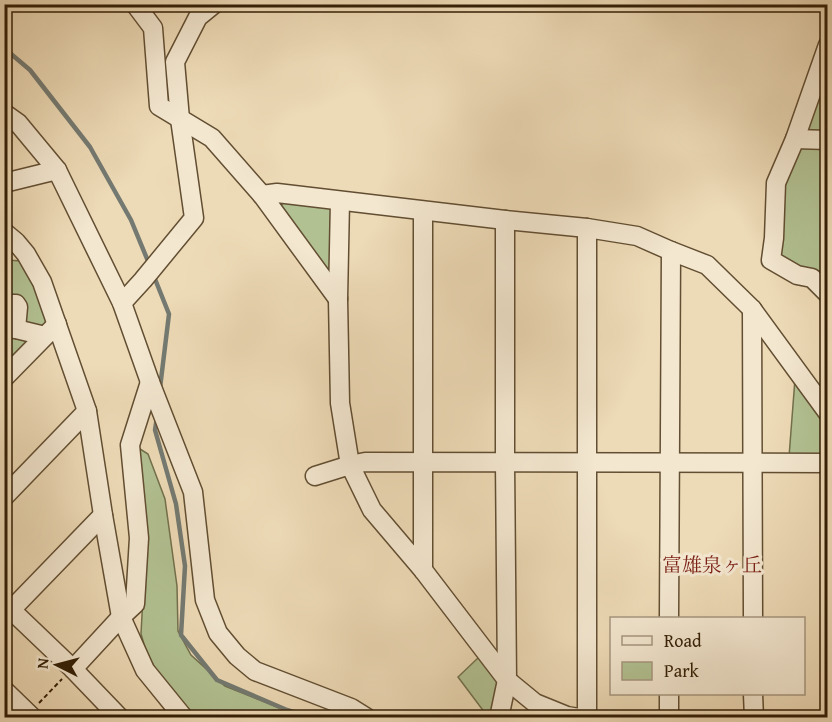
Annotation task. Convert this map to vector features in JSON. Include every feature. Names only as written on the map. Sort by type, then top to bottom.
[{"type":"street","points":[[135,4],[153,28],[159,106],[212,138],[262,195],[338,299]]},
{"type":"street","points":[[122,303],[194,218],[180,119],[175,62],[198,17],[214,4]]},
{"type":"street","points":[[828,45],[795,139],[776,183],[771,260],[797,275],[820,276],[828,294]]},
{"type":"street","points":[[4,113],[18,123],[57,170],[122,303],[193,492],[205,600],[218,633],[237,656],[255,671],[351,708],[367,717]]},
{"type":"street","points":[[795,139],[828,140]]},
{"type":"street","points":[[4,183],[57,170]]},
{"type":"street","points":[[262,195],[277,193],[587,228],[637,236],[707,264],[753,309],[828,413]]},
{"type":"street","points":[[340,201],[338,299],[340,403],[350,465],[372,510],[423,570],[507,680],[536,703],[567,716],[579,717]]},
{"type":"street","points":[[423,210],[423,570]]},
{"type":"street","points":[[499,717],[507,680],[505,220]]},
{"type":"street","points":[[587,228],[587,717]]},
{"type":"street","points":[[8,242],[26,254],[42,282],[51,330],[87,411],[121,617],[145,670],[184,717]]},
{"type":"street","points":[[669,617],[671,251]]},
{"type":"street","points":[[4,308],[9,304],[16,304],[18,307],[10,328],[51,330]]},
{"type":"street","points":[[753,309],[753,617]]},
{"type":"street","points":[[4,378],[51,330]]},
{"type":"street","points":[[73,669],[135,604],[139,538],[130,445],[150,382]]},
{"type":"street","points":[[4,497],[87,411]]},
{"type":"street","points":[[315,476],[365,462],[828,463]]},
{"type":"street","points":[[103,515],[8,606],[120,717]]},
{"type":"street","points":[[4,690],[30,717]]},
{"type":"street","points":[[669,695],[669,717]]},
{"type":"street","points":[[753,695],[753,717]]},
{"type":"path","points":[[30,717],[43,698],[73,669]]},
{"type":"green space","points":[[827,33],[827,299],[811,283],[764,263],[773,183]]},
{"type":"green space","points":[[284,202],[332,208],[330,273],[279,208]]},
{"type":"green space","points":[[7,260],[21,261],[38,291],[47,315],[45,325],[5,368],[4,262]]},
{"type":"green space","points":[[795,379],[827,425],[827,457],[789,457]]},
{"type":"green space","points":[[137,447],[148,454],[165,499],[177,586],[178,631],[191,655],[225,686],[302,717],[195,717],[169,689],[155,669],[141,634],[146,541]]},
{"type":"green space","points":[[479,657],[500,682],[491,717],[488,717],[458,677]]},
{"type":"waterway","points":[[4,48],[30,70],[90,147],[131,220],[150,266]]},
{"type":"waterway","points":[[153,274],[169,314],[160,388]]},
{"type":"waterway","points":[[157,417],[155,430],[176,504],[185,566],[181,635],[217,680],[287,710],[312,718]]},
{"type":"district","name":"富雄泉ヶ丘","points":[[712,564]]}]
